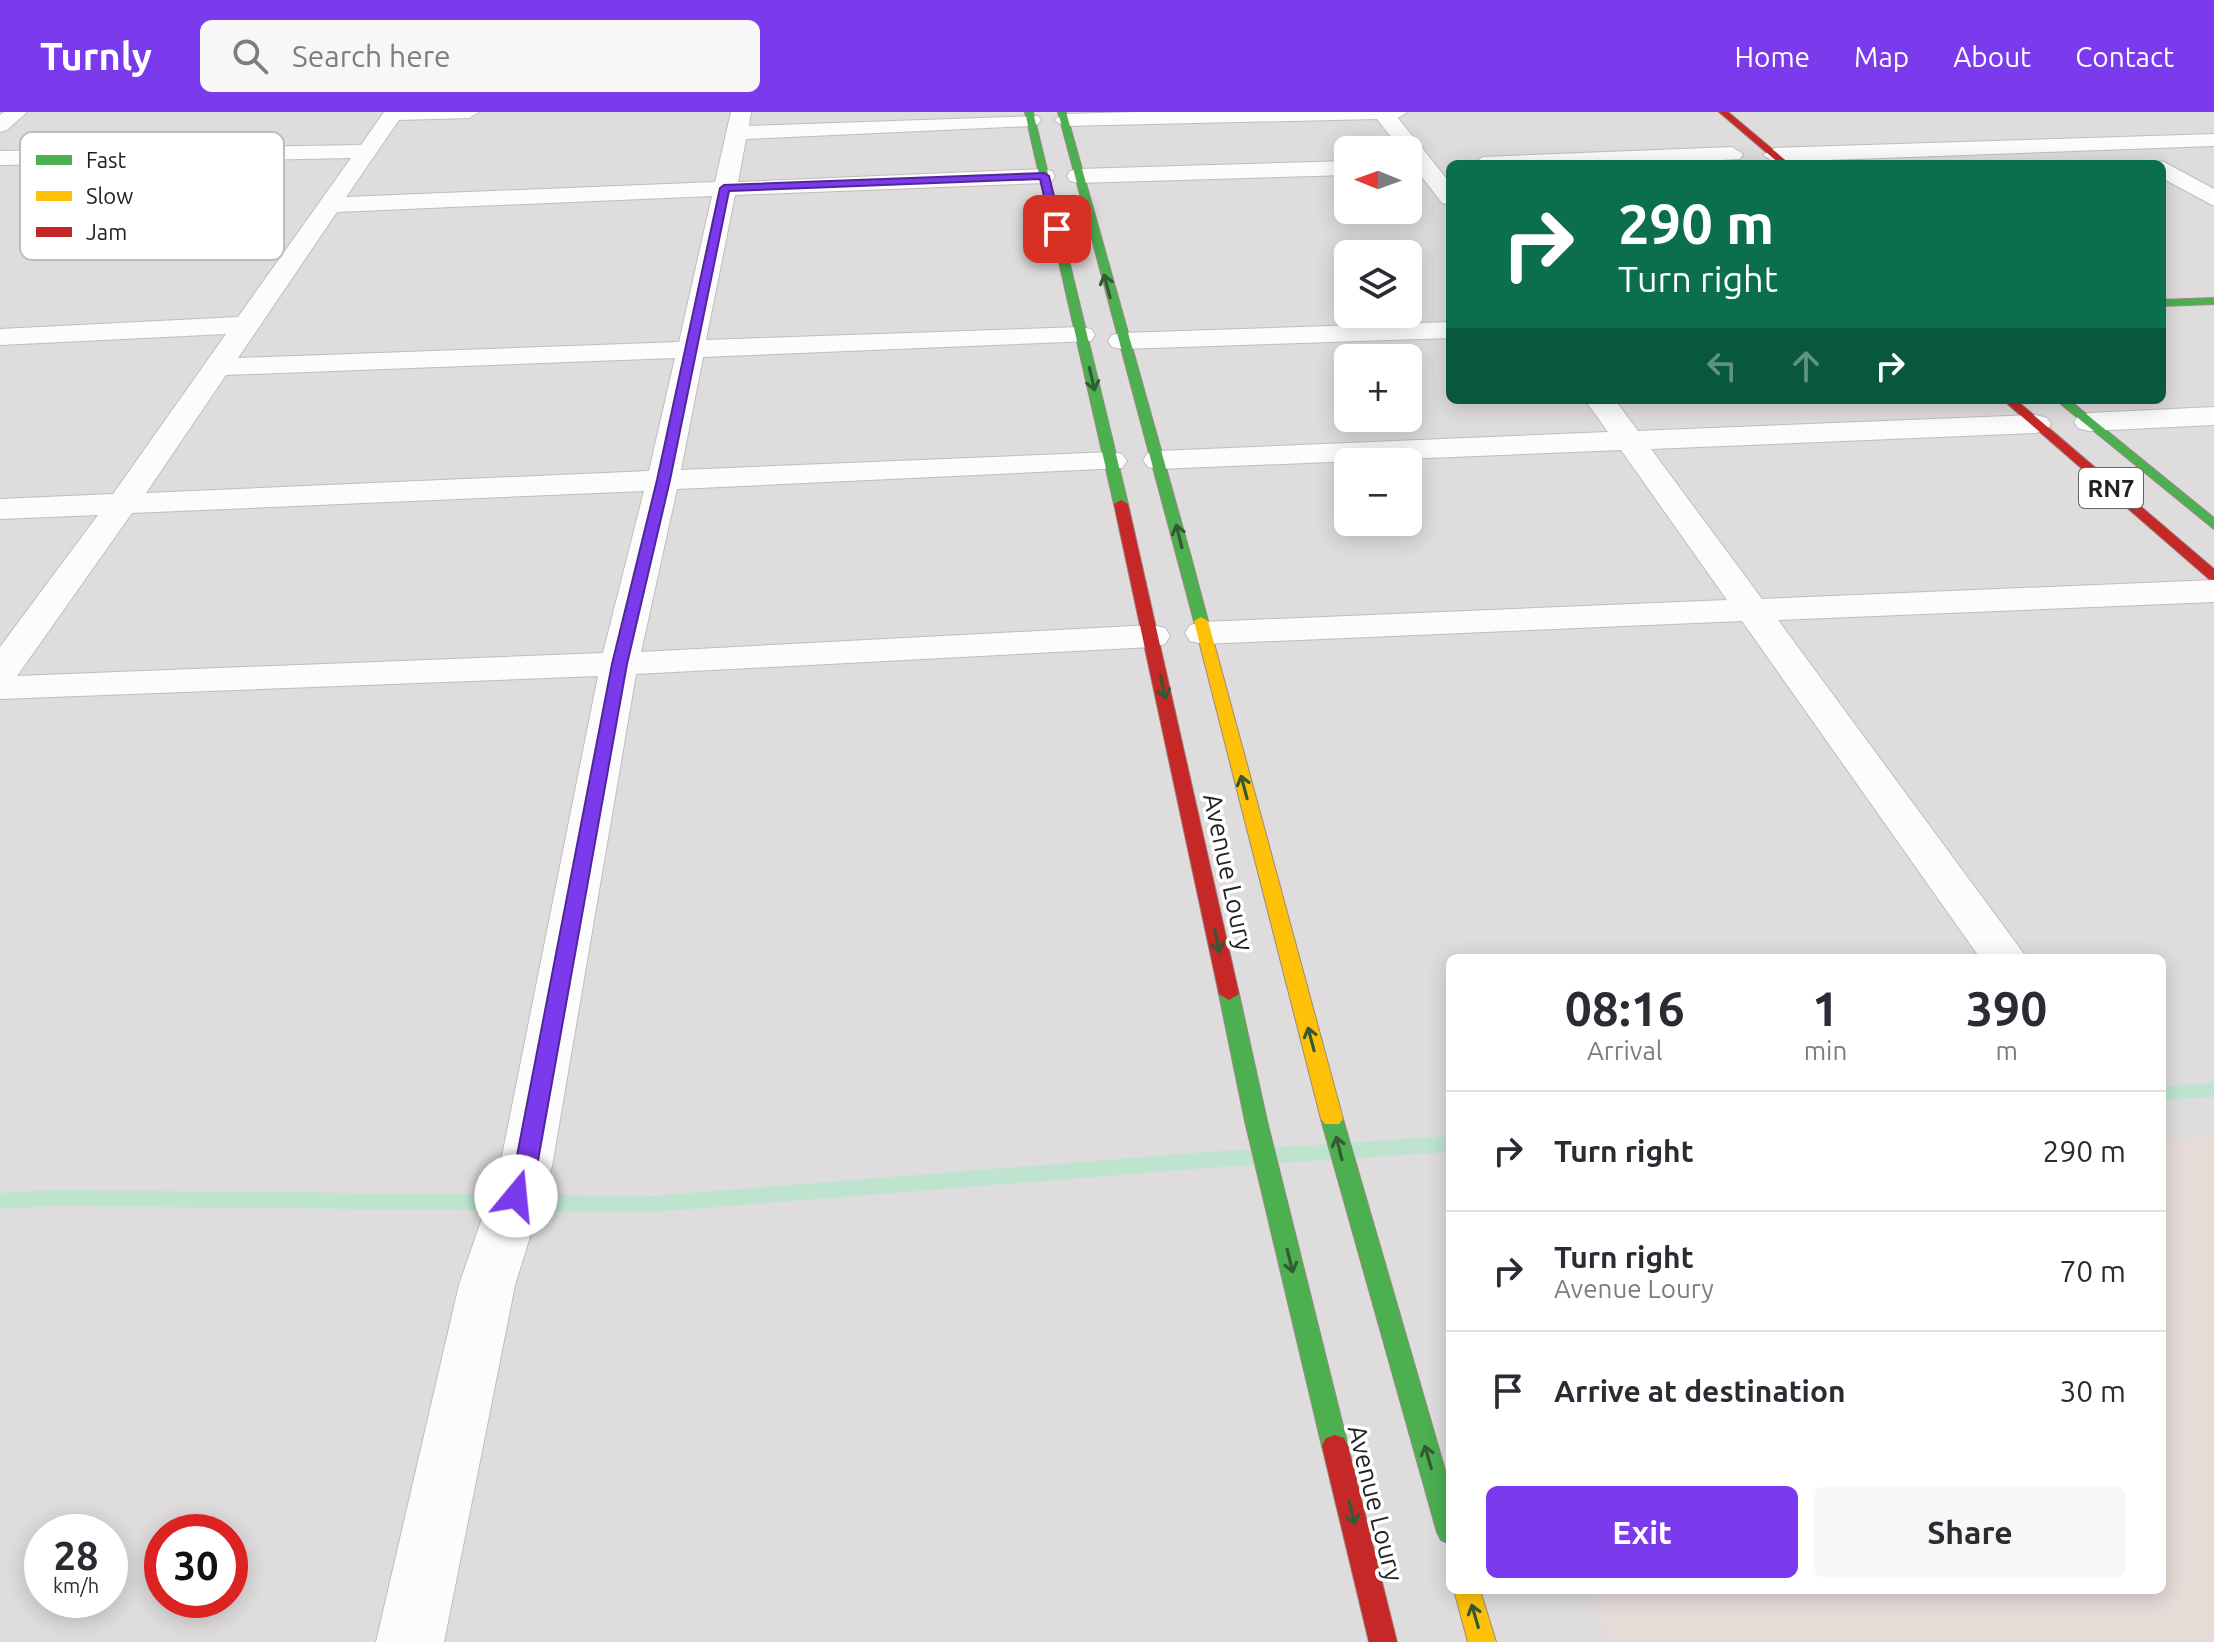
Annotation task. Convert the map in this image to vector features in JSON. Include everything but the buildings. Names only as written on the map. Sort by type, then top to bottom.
[{"type":"main road","points":[[1723,112],[1780,159]]},
{"type":"main road","name":"Avenue Loury","points":[[1030,116],[1152,636],[1256,1121],[1383,1642]]},
{"type":"main road","name":"Avenue Loury","points":[[1063,116],[1122,341],[1159,460],[1348,1181],[1446,1518]]},
{"type":"main road","points":[[1709,133],[1738,159]]},
{"type":"main road","points":[[2166,303],[2214,301]]},
{"type":"main road","name":"RN7","points":[[2014,404],[2214,576]]},
{"type":"main road","name":"RN7","points":[[2067,404],[2214,525]]},
{"type":"main road","points":[[1468,1594],[1482,1642]]},
{"type":"street","points":[[0,126],[17,112]]},
{"type":"street","points":[[0,673],[123,503],[393,113],[469,112]]},
{"type":"street","points":[[1383,112],[1398,136]]},
{"type":"street","points":[[1063,116],[1397,112]]},
{"type":"street","points":[[410,1642],[487,1285],[526,1166],[619,664],[663,480],[739,123],[1030,116]]},
{"type":"street","points":[[2081,120],[2150,160]]},
{"type":"street","points":[[1780,159],[2214,140]]},
{"type":"street","points":[[284,153],[365,151]]},
{"type":"street","points":[[0,158],[20,158]]},
{"type":"street","points":[[1687,160],[1738,159]]},
{"type":"street","points":[[1422,167],[1446,165]]},
{"type":"street","points":[[1078,176],[1334,168]]},
{"type":"street","points":[[2166,170],[2214,199]]},
{"type":"street","points":[[1422,172],[1446,194]]},
{"type":"street","points":[[330,205],[1044,176]]},
{"type":"street","points":[[0,337],[246,325]]},
{"type":"street","points":[[1122,341],[1446,330]]},
{"type":"street","points":[[215,367],[1081,335]]},
{"type":"street","points":[[1603,404],[2001,954]]},
{"type":"street","points":[[2089,422],[2214,416]]},
{"type":"street","points":[[1159,460],[2036,424]]},
{"type":"street","points":[[0,509],[1111,461]]},
{"type":"street","points":[[1203,633],[2214,591]]},
{"type":"street","points":[[0,688],[619,664],[1152,636]]},
{"type":"shaded area","points":[[0,112],[2214,112],[2214,1642],[0,1642]]},
{"type":"shaded area","points":[[2214,1137],[2214,1642],[1609,1642],[1592,1594],[2166,1594],[2166,1141]]},
{"type":"waterway","points":[[2166,1093],[2214,1090]]},
{"type":"waterway","points":[[0,1201],[52,1198],[653,1204],[1446,1144]]},
{"type":"traffic: fast","points":[[1029,112],[1121,504]]},
{"type":"traffic: fast","points":[[1062,112],[1201,621]]},
{"type":"traffic: fast","points":[[2166,303],[2214,301]]},
{"type":"traffic: fast","points":[[2067,404],[2214,525]]},
{"type":"traffic: fast","points":[[1229,994],[1256,1121],[1335,1446]]},
{"type":"traffic: fast","points":[[1332,1119],[1446,1518]]},
{"type":"traffic: slow","points":[[1201,621],[1332,1119]]},
{"type":"traffic: slow","points":[[1468,1594],[1482,1642]]},
{"type":"traffic: jam","points":[[1723,112],[1780,160]]},
{"type":"traffic: jam","points":[[2014,404],[2214,576]]},
{"type":"traffic: jam","points":[[1121,504],[1229,994]]},
{"type":"traffic: jam","points":[[1335,1446],[1383,1642]]},
{"type":"route","points":[[516,1196],[526,1166],[619,664],[663,480],[724,188],[1044,176],[1057,229]]}]
